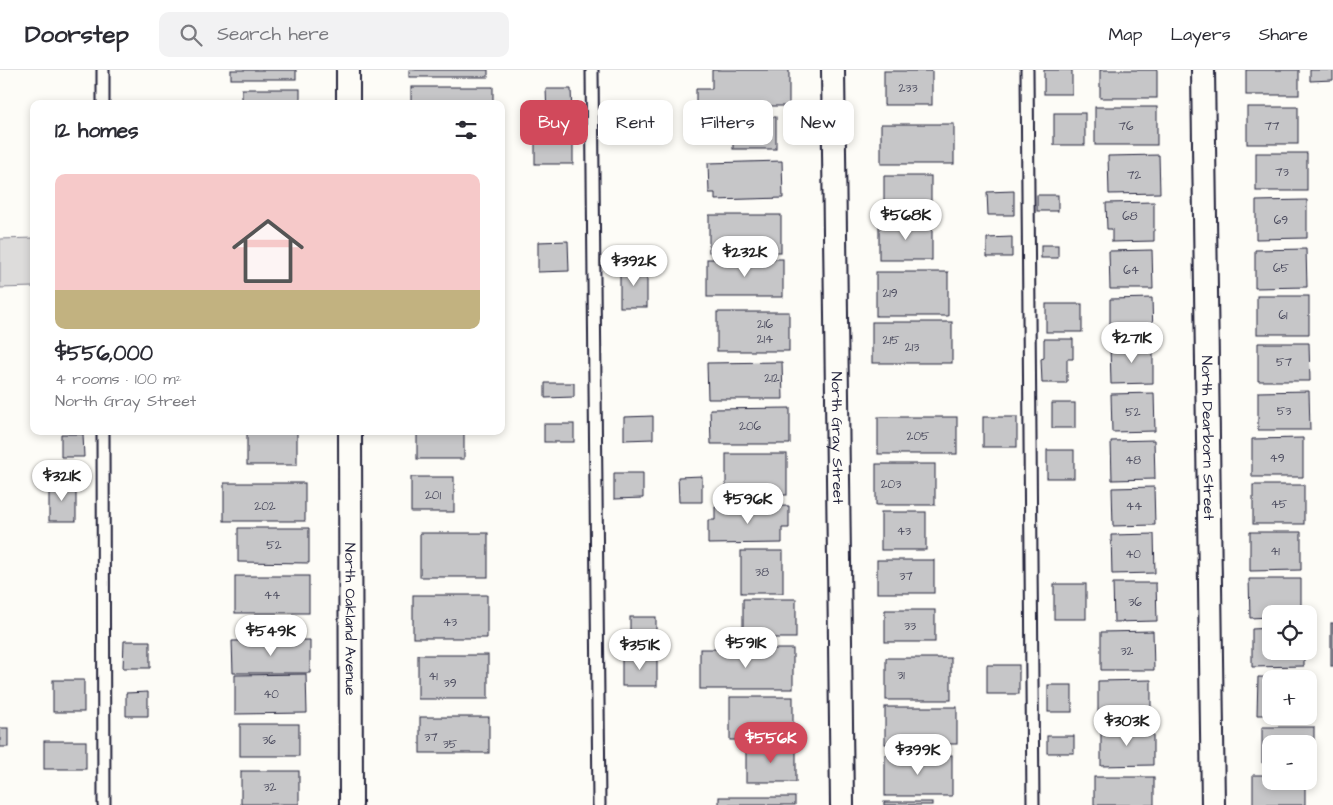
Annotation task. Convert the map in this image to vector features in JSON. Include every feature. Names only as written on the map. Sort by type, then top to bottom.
[{"type":"street","points":[[348,70],[348,100]]},
{"type":"street","name":"North Gray Street","points":[[834,70],[842,805]]},
{"type":"street","name":"North Dearborn Street","points":[[1203,70],[1213,805]]},
{"type":"street","name":"North Oakland Avenue","points":[[350,435],[351,805]]},
{"type":"lane","points":[[103,70],[103,100]]},
{"type":"lane","points":[[592,70],[599,805]]},
{"type":"lane","points":[[1027,70],[1033,805]]},
{"type":"lane","points":[[104,435],[104,805]]},
{"type":"shaded area","points":[[30,238],[30,287],[0,288],[0,239]]},
{"type":"building","points":[[231,70],[296,70],[296,79],[231,79]]},
{"type":"building","points":[[409,70],[488,70],[488,77],[409,77]]},
{"type":"building","points":[[712,70],[789,70],[789,100],[783,100],[783,106],[773,106],[773,100],[696,100],[696,89],[712,89]]},
{"type":"building","points":[[1044,70],[1072,70],[1072,94],[1044,94]]},
{"type":"building","points":[[1100,70],[1157,70],[1157,98],[1100,98]]},
{"type":"building","points":[[1246,70],[1299,70],[1299,95],[1246,95]]},
{"type":"building","points":[[1310,70],[1333,70],[1333,80],[1310,81]]},
{"type":"building","points":[[884,71],[932,71],[932,105],[884,105]]},
{"type":"building","points":[[411,87],[493,87],[493,100],[411,100]]},
{"type":"building","points":[[242,89],[300,89],[300,100],[242,100]]},
{"type":"building","points":[[546,89],[571,89],[571,100],[546,100]]},
{"type":"building","points":[[1095,107],[1157,107],[1157,145],[1095,145]]},
{"type":"building","points":[[1247,107],[1298,107],[1298,144],[1247,144]]},
{"type":"building","points":[[1054,113],[1085,113],[1085,145],[1054,145]]},
{"type":"building","points":[[773,117],[776,117],[776,149],[733,149],[733,145],[773,145]]},
{"type":"building","points":[[881,124],[954,124],[954,164],[881,164]]},
{"type":"building","points":[[535,145],[573,145],[573,164],[535,164]]},
{"type":"building","points":[[1256,153],[1307,153],[1307,191],[1256,191]]},
{"type":"building","points":[[1159,155],[1160,193],[1109,194],[1108,156]]},
{"type":"building","points":[[782,161],[783,198],[715,200],[715,193],[709,193],[708,163]]},
{"type":"building","points":[[884,176],[931,176],[931,215],[884,215]]},
{"type":"building","points":[[1014,191],[1014,215],[988,215],[987,192]]},
{"type":"building","points":[[1037,195],[1058,195],[1058,211],[1037,211]]},
{"type":"building","points":[[1307,200],[1307,238],[1256,239],[1256,201]]},
{"type":"building","points":[[1154,202],[1154,241],[1112,242],[1112,229],[1107,229],[1106,203]]},
{"type":"building","points":[[709,215],[781,215],[781,252],[709,252]]},
{"type":"building","points":[[879,222],[932,222],[932,260],[879,260]]},
{"type":"building","points":[[1012,237],[1012,257],[987,257],[987,238]]},
{"type":"building","points":[[568,241],[569,271],[538,272],[538,242]]},
{"type":"building","points":[[1041,245],[1058,245],[1058,258],[1041,258]]},
{"type":"building","points":[[1306,249],[1307,287],[1255,288],[1255,250]]},
{"type":"building","points":[[1152,250],[1153,289],[1110,289],[1109,251]]},
{"type":"building","points":[[707,259],[783,259],[783,297],[707,297]]},
{"type":"building","points":[[620,266],[647,266],[647,307],[620,307]]},
{"type":"building","points":[[876,272],[948,272],[948,316],[876,316]]},
{"type":"building","points":[[1257,296],[1309,296],[1309,334],[1257,334]]},
{"type":"building","points":[[1152,298],[1153,337],[1110,338],[1110,299]]},
{"type":"building","points":[[1046,304],[1082,304],[1082,332],[1046,332]]},
{"type":"building","points":[[717,312],[789,312],[789,351],[717,351]]},
{"type":"building","points":[[872,322],[952,322],[952,363],[872,363]]},
{"type":"building","points":[[1044,339],[1073,339],[1073,359],[1067,359],[1067,383],[1042,383],[1041,359],[1044,358]]},
{"type":"building","points":[[1258,343],[1309,343],[1310,381],[1258,381]]},
{"type":"building","points":[[1153,345],[1153,383],[1111,384],[1110,346]]},
{"type":"building","points":[[782,362],[783,399],[708,399],[707,363]]},
{"type":"building","points":[[545,383],[574,383],[574,397],[545,398]]},
{"type":"building","points":[[1309,391],[1310,430],[1258,430],[1258,392]]},
{"type":"building","points":[[1154,393],[1155,431],[1112,432],[1111,394]]},
{"type":"building","points":[[1052,403],[1075,403],[1075,428],[1052,428]]},
{"type":"building","points":[[790,408],[790,444],[711,444],[710,409]]},
{"type":"building","points":[[653,416],[653,439],[624,440],[624,417]]},
{"type":"building","points":[[878,417],[957,417],[957,454],[878,454]]},
{"type":"building","points":[[983,417],[1017,417],[1017,447],[983,447]]},
{"type":"building","points":[[544,424],[574,424],[574,442],[544,442]]},
{"type":"building","points":[[61,435],[83,435],[84,457],[61,457]]},
{"type":"building","points":[[247,435],[297,435],[297,465],[247,465]]},
{"type":"building","points":[[417,435],[464,435],[464,459],[417,459]]},
{"type":"building","points":[[1303,438],[1303,477],[1252,477],[1252,439]]},
{"type":"building","points":[[1154,440],[1155,479],[1112,480],[1111,441]]},
{"type":"building","points":[[1047,450],[1074,450],[1074,478],[1047,478]]},
{"type":"building","points":[[726,454],[787,454],[787,495],[726,495]]},
{"type":"building","points":[[876,464],[935,464],[935,505],[876,505]]},
{"type":"building","points":[[614,473],[643,473],[643,498],[614,499]]},
{"type":"building","points":[[702,476],[702,502],[679,502],[678,477]]},
{"type":"building","points":[[411,477],[454,477],[454,512],[411,512]]},
{"type":"building","points":[[49,483],[76,483],[76,521],[49,521]]},
{"type":"building","points":[[224,483],[305,483],[305,521],[224,521]]},
{"type":"building","points":[[1253,485],[1304,485],[1304,524],[1253,524]]},
{"type":"building","points":[[1154,487],[1155,525],[1113,526],[1112,488]]},
{"type":"building","points":[[789,506],[789,528],[782,528],[782,543],[708,544],[708,520],[715,520],[715,507]]},
{"type":"building","points":[[881,512],[926,512],[926,550],[881,550]]},
{"type":"building","points":[[238,528],[309,528],[309,563],[238,562]]},
{"type":"building","points":[[1250,532],[1301,532],[1301,570],[1250,571]]},
{"type":"building","points":[[420,533],[488,533],[488,577],[420,577]]},
{"type":"building","points":[[1154,534],[1155,573],[1112,574],[1111,535]]},
{"type":"building","points":[[741,551],[783,551],[783,593],[741,593]]},
{"type":"building","points":[[877,560],[934,560],[934,593],[877,593]]},
{"type":"building","points":[[235,576],[309,576],[309,613],[235,613]]},
{"type":"building","points":[[1249,579],[1301,579],[1301,605],[1262,605],[1262,617],[1250,618]]},
{"type":"building","points":[[1113,583],[1156,583],[1157,621],[1114,622]]},
{"type":"building","points":[[1054,584],[1086,584],[1086,619],[1054,619]]},
{"type":"building","points":[[413,595],[487,595],[487,638],[413,638]]},
{"type":"building","points":[[743,599],[796,599],[796,638],[743,638]]},
{"type":"building","points":[[885,610],[935,610],[935,642],[885,642]]},
{"type":"building","points":[[630,617],[656,617],[656,647],[630,647]]},
{"type":"building","points":[[1331,623],[1333,623],[1333,666],[1331,666]]},
{"type":"building","points":[[1262,628],[1262,660],[1304,660],[1304,666],[1252,667],[1252,629]]},
{"type":"building","points":[[1153,631],[1154,670],[1101,670],[1101,632]]},
{"type":"building","points":[[310,640],[310,673],[233,673],[232,641]]},
{"type":"building","points":[[124,641],[150,641],[150,668],[123,668]]},
{"type":"building","points":[[700,649],[793,649],[793,689],[700,689]]},
{"type":"building","points":[[418,655],[488,655],[488,699],[418,699]]},
{"type":"building","points":[[622,656],[657,656],[657,686],[622,686]]},
{"type":"building","points":[[886,658],[951,658],[951,700],[886,700]]},
{"type":"building","points":[[987,665],[1019,665],[1019,694],[987,694]]},
{"type":"building","points":[[306,674],[307,713],[235,714],[235,675]]},
{"type":"building","points":[[1258,677],[1262,677],[1262,715],[1257,715]]},
{"type":"building","points":[[53,680],[84,680],[84,712],[53,712]]},
{"type":"building","points":[[1151,680],[1151,718],[1098,718],[1098,681]]},
{"type":"building","points":[[1048,685],[1072,685],[1072,712],[1048,712]]},
{"type":"building","points":[[148,692],[148,716],[126,716],[126,693]]},
{"type":"building","points":[[730,697],[793,697],[793,740],[730,740]]},
{"type":"building","points":[[885,707],[957,707],[957,744],[885,744]]},
{"type":"building","points":[[420,717],[489,717],[489,753],[420,753]]},
{"type":"building","points":[[240,724],[299,724],[299,756],[240,756]]},
{"type":"building","points":[[1262,727],[1314,727],[1314,735],[1262,735]]},
{"type":"building","points":[[0,728],[8,728],[8,747],[0,747]]},
{"type":"building","points":[[1101,728],[1153,728],[1153,765],[1101,766]]},
{"type":"building","points":[[1047,736],[1074,736],[1074,753],[1047,753]]},
{"type":"building","points":[[44,741],[86,741],[86,769],[44,769]]},
{"type":"building","points":[[746,745],[796,745],[796,782],[746,782]]},
{"type":"building","points":[[885,755],[952,755],[952,796],[885,796]]},
{"type":"building","points":[[241,771],[299,771],[299,804],[241,804]]},
{"type":"building","points":[[1253,775],[1262,775],[1262,790],[1305,790],[1305,805],[1253,805]]},
{"type":"building","points":[[1094,777],[1154,777],[1154,805],[1094,805]]},
{"type":"building","points":[[719,797],[795,797],[795,805],[719,805]]},
{"type":"building","points":[[884,802],[932,802],[932,805],[884,805]]}]
